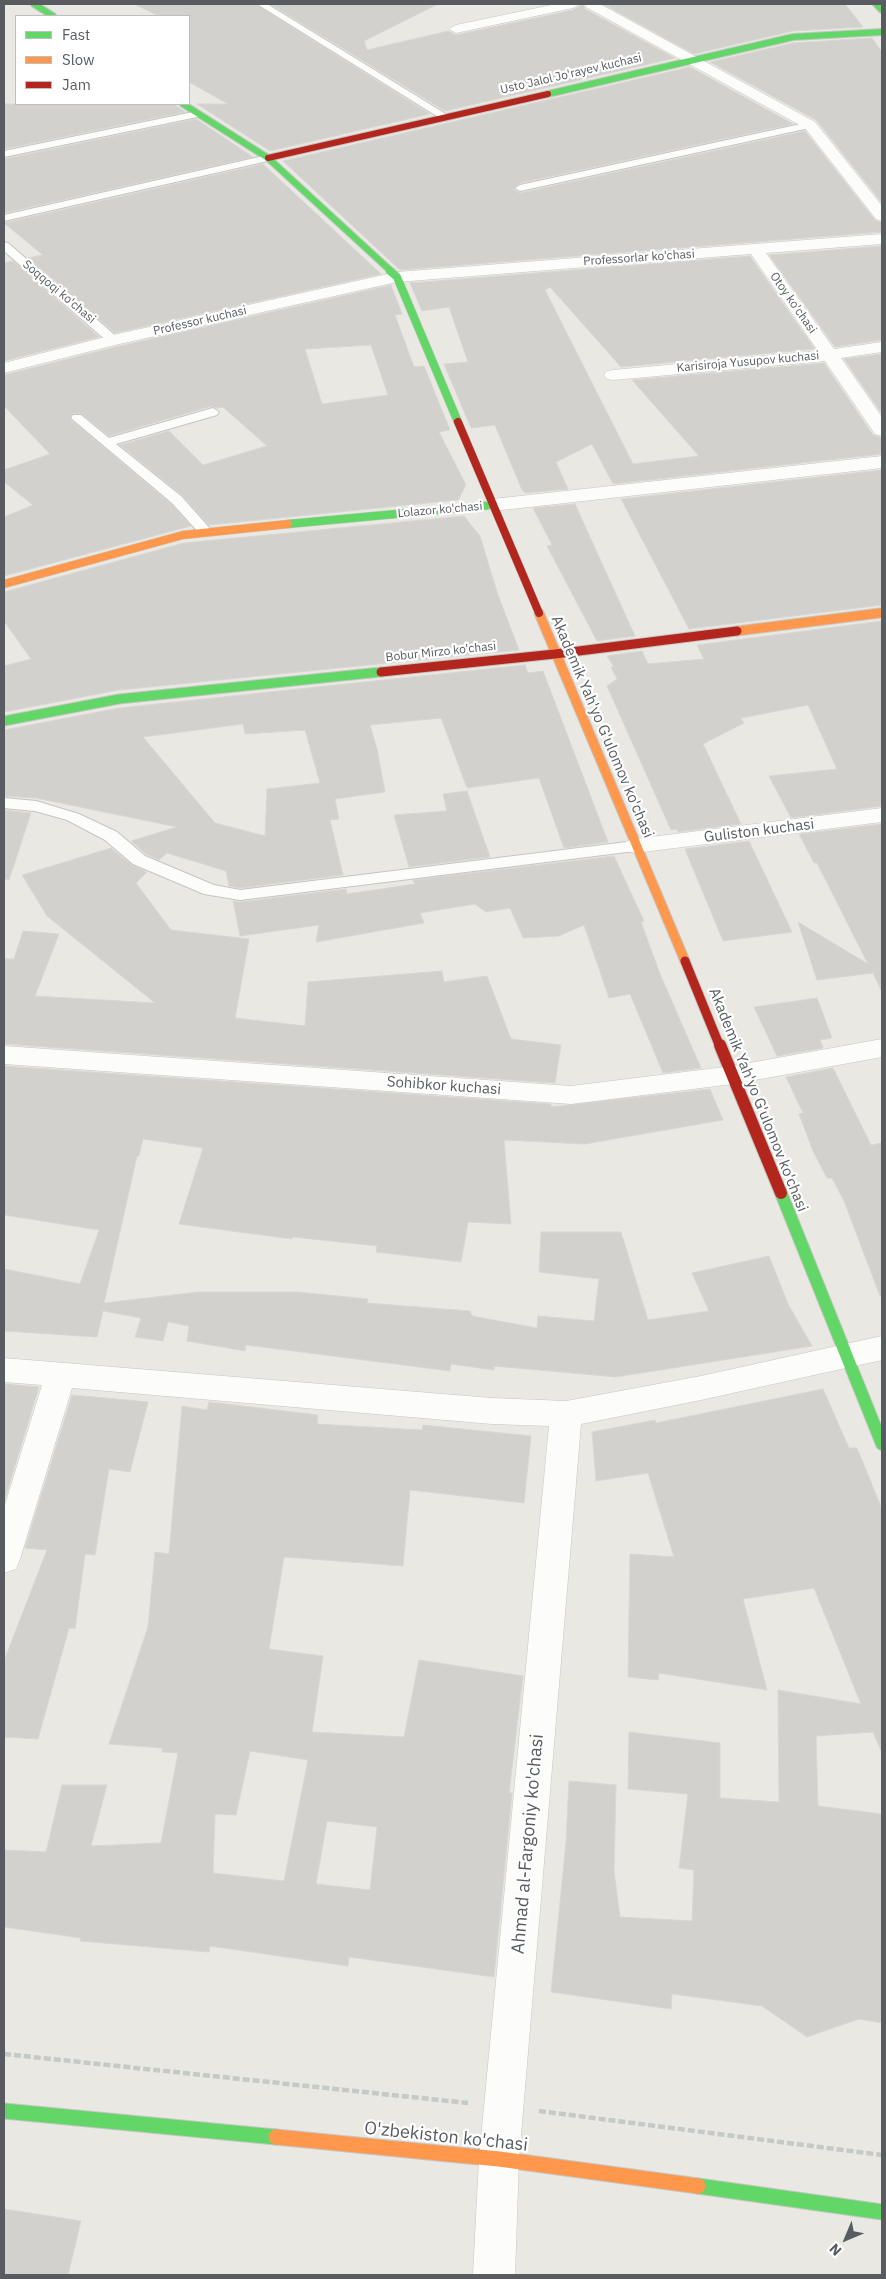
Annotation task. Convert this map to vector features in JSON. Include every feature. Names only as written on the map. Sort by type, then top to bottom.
[{"type":"main road","points":[[34,4],[51,15]]},
{"type":"main road","points":[[876,4],[882,10]]},
{"type":"main road","name":"Usto Jalol Jo'rayev kuchasi","points":[[268,158],[793,37],[882,32]]},
{"type":"main road","name":"Akademik Yah'yo G'ulomov ko'chasi","points":[[184,105],[268,158],[397,277],[635,846],[733,1074],[882,1444]]},
{"type":"main road","name":"Lolazor ko'chasi","points":[[4,584],[183,535],[493,505]]},
{"type":"main road","name":"Bobur Mirzo ko'chasi","points":[[4,720],[120,699],[556,654],[882,613]]},
{"type":"main road","name":"O'zbekiston ko'chasi","points":[[4,2111],[500,2159],[882,2212]]},
{"type":"street","points":[[456,28],[573,4]]},
{"type":"street","points":[[591,4],[810,125],[882,216]]},
{"type":"street","name":"Professorlar ko'chasi","points":[[397,277],[882,239]]},
{"type":"street","name":"Otoy ko'chasi","points":[[756,250],[882,430]]},
{"type":"street","name":"Professor kuchasi","points":[[4,368],[113,340],[397,277]]},
{"type":"street","name":"Karisiroja Yusupov kuchasi","points":[[613,375],[829,355],[882,346]]},
{"type":"street","name":"Lolazor ko'chasi","points":[[493,505],[882,462]]},
{"type":"street","name":"Guliston kuchasi","points":[[635,846],[882,815]]},
{"type":"street","name":"Sohibkor kuchasi","points":[[4,1055],[571,1095],[733,1074],[882,1048]]},
{"type":"street","points":[[4,1370],[492,1411],[566,1414],[701,1388],[882,1348]]},
{"type":"street","points":[[4,1560],[61,1374]]},
{"type":"street","name":"Ahmad al-Fargoniy ko'chasi","points":[[494,2275],[504,2107],[566,1414]]},
{"type":"lane","points":[[261,4],[444,116]]},
{"type":"lane","points":[[4,154],[198,114]]},
{"type":"lane","points":[[520,188],[810,125]]},
{"type":"lane","points":[[4,218],[268,158]]},
{"type":"lane","name":"Soqqoqi ko'chasi","points":[[4,244],[113,340]]},
{"type":"lane","points":[[106,443],[213,412]]},
{"type":"lane","points":[[77,418],[177,500],[206,532]]},
{"type":"lane","points":[[4,803],[36,806],[73,818],[111,836],[139,860],[210,890],[240,895],[310,888],[454,867],[635,846]]},
{"type":"path","points":[[4,2054],[504,2107],[882,2155]]},
{"type":"building","points":[[134,4],[255,4],[430,114],[270,151],[197,104],[228,104],[190,83],[190,15],[157,15]]},
{"type":"building","points":[[270,4],[438,4],[364,41],[367,50],[448,31],[456,35],[573,10],[583,4],[585,9],[675,58],[445,111]]},
{"type":"building","points":[[603,4],[845,4],[863,27],[793,31],[694,54]]},
{"type":"building","points":[[872,38],[882,52],[882,203],[816,120],[710,62],[793,43]]},
{"type":"building","points":[[690,67],[793,124],[520,183],[513,189],[520,193],[805,131],[875,220],[882,223],[882,232],[400,270],[283,161]]},
{"type":"building","points":[[4,104],[175,105],[185,112],[4,149]]},
{"type":"building","points":[[196,119],[253,157],[4,213],[4,159]]},
{"type":"building","points":[[263,164],[381,274],[115,333],[28,258],[43,255],[4,223]]},
{"type":"building","points":[[882,246],[882,340],[835,347],[769,255]]},
{"type":"building","points":[[750,256],[815,349],[621,367],[550,287],[545,290],[633,464],[699,456],[632,380],[824,363],[873,435],[882,438],[882,454],[613,484],[592,444],[556,462],[568,489],[526,493],[522,490],[495,425],[471,428],[444,364],[468,362],[449,307],[422,311],[410,283]]},
{"type":"building","points":[[13,261],[99,337],[4,361],[4,263]]},
{"type":"building","points":[[391,285],[402,314],[395,315],[414,367],[424,366],[450,430],[439,432],[466,485],[458,500],[209,525],[183,496],[120,445],[169,431],[203,465],[267,446],[223,407],[217,408],[212,406],[109,436],[82,414],[73,413],[70,419],[171,504],[191,526],[4,576],[4,517],[33,505],[4,482],[4,470],[50,454],[4,406],[4,375],[115,347]],"holes":[[[371,345],[388,395],[322,404],[305,349]]]},
{"type":"building","points":[[882,354],[882,414],[844,359]]},
{"type":"building","points":[[882,470],[882,605],[689,629],[621,499]]},
{"type":"building","points":[[575,504],[635,636],[597,641],[547,546],[552,545],[533,508]]},
{"type":"building","points":[[464,516],[480,536],[498,595],[519,650],[119,690],[4,712],[4,666],[31,659],[4,621],[4,592],[184,543]]},
{"type":"building","points":[[882,621],[882,806],[791,818],[769,776],[837,769],[808,705],[741,718],[744,723],[703,744],[741,824],[678,832],[677,829],[671,830],[607,686],[617,679],[611,667],[614,667],[607,656],[642,651],[648,664],[704,659],[697,645]]},
{"type":"building","points":[[525,665],[528,673],[543,671],[608,842],[564,848],[539,778],[467,788],[441,718],[370,725],[377,749],[385,792],[335,799],[339,819],[330,820],[343,875],[240,888],[229,886],[226,871],[167,853],[159,860],[146,854],[131,841],[177,827],[36,798],[4,796],[4,730],[119,708]],"holes":[[[243,724],[245,734],[305,730],[320,783],[267,789],[265,836],[215,823],[143,737]]]},
{"type":"building","points":[[467,791],[490,857],[409,867],[394,815],[447,811],[443,794]]},
{"type":"building","points":[[4,810],[31,813],[9,880],[4,879]]},
{"type":"building","points":[[882,824],[882,992],[873,973],[817,980],[798,922],[868,964],[817,863],[814,863],[799,834]]},
{"type":"building","points":[[749,841],[792,932],[723,941],[685,849]]},
{"type":"building","points":[[111,848],[132,865],[147,872],[136,883],[171,930],[249,939],[235,1018],[305,1026],[308,982],[442,971],[444,982],[487,976],[511,1039],[561,1045],[555,1083],[4,1044],[4,959],[14,959],[23,931],[59,934],[35,996],[155,1003],[47,916],[22,875]]},
{"type":"building","points":[[614,856],[644,921],[641,922],[660,974],[701,1068],[663,1073],[630,994],[609,998],[584,925],[559,936],[523,938],[510,908],[486,912],[475,904],[420,913],[424,923],[316,942],[319,925],[240,936],[233,901],[240,902],[346,889],[347,894],[415,884],[413,880]]},
{"type":"building","points":[[817,998],[832,1038],[820,1040],[823,1048],[777,1056],[754,1007]]},
{"type":"building","points":[[4,1066],[551,1104],[551,1107],[710,1089],[723,1120],[585,1144],[504,1140],[511,1224],[468,1222],[461,1262],[376,1252],[377,1246],[293,1237],[292,1239],[179,1224],[203,1148],[143,1139],[139,1156],[137,1156],[104,1303],[198,1292],[298,1292],[368,1299],[367,1303],[470,1311],[472,1316],[537,1328],[538,1316],[594,1321],[599,1279],[539,1272],[541,1232],[621,1232],[648,1320],[709,1311],[692,1273],[769,1256],[788,1304],[812,1346],[616,1377],[494,1366],[494,1370],[451,1364],[450,1371],[246,1345],[245,1351],[187,1341],[189,1326],[168,1322],[163,1341],[135,1337],[141,1318],[103,1311],[97,1337],[4,1331],[4,1269],[80,1284],[99,1230],[4,1215]]},
{"type":"building","points":[[833,1068],[871,1145],[882,1143],[882,1295],[880,1296],[844,1201],[832,1178],[827,1178],[813,1151],[799,1114],[803,1113],[786,1077]]},
{"type":"building","points":[[4,1384],[39,1387],[4,1502]]},
{"type":"building","points":[[823,1389],[849,1448],[857,1448],[882,1509],[882,1753],[873,1732],[816,1736],[818,1806],[882,1814],[882,2023],[859,2019],[807,2037],[762,2006],[672,1994],[671,2009],[551,1992],[566,1842],[569,1781],[616,1785],[614,1871],[620,1917],[692,1921],[694,1870],[679,1868],[688,1794],[628,1789],[629,1732],[720,1743],[720,1798],[779,1802],[778,1690],[861,1704],[814,1588],[743,1599],[767,1690],[659,1673],[658,1680],[628,1677],[630,1554],[674,1557],[648,1473],[596,1481],[592,1432],[655,1420],[656,1423]]},
{"type":"building","points":[[72,1395],[148,1402],[130,1472],[109,1469],[95,1555],[85,1554],[75,1629],[69,1628],[38,1739],[4,1737],[4,1661],[47,1550],[25,1548]]},
{"type":"building","points":[[209,1402],[318,1415],[317,1424],[422,1430],[423,1425],[531,1436],[524,1503],[410,1490],[403,1566],[284,1557],[269,1649],[323,1656],[312,1732],[404,1737],[419,1660],[523,1676],[509,1793],[512,1793],[494,1977],[349,1957],[348,1966],[210,1946],[209,1952],[80,1941],[81,1938],[4,1927],[4,1850],[46,1852],[62,1785],[107,1785],[91,1846],[161,1843],[178,1753],[162,1752],[162,1748],[109,1744],[148,1627],[155,1552],[169,1554],[182,1406],[207,1410]],"holes":[[[250,1751],[308,1760],[284,1881],[213,1873],[215,1814],[236,1815]],[[327,1821],[377,1827],[370,1890],[316,1884]]]},
{"type":"building","points":[[4,2209],[81,2221],[68,2275],[4,2275]]},
{"type":"traffic: fast","points":[[34,4],[51,15]]},
{"type":"traffic: fast","points":[[876,4],[882,10]]},
{"type":"traffic: fast","points":[[548,94],[793,37],[882,32]]},
{"type":"traffic: fast","points":[[185,105],[268,158],[397,277],[458,422]]},
{"type":"traffic: fast","points":[[288,524],[493,505]]},
{"type":"traffic: fast","points":[[4,721],[119,699],[381,672]]},
{"type":"traffic: fast","points":[[781,1193],[882,1444]]},
{"type":"traffic: fast","points":[[4,2111],[276,2137]]},
{"type":"traffic: fast","points":[[698,2186],[882,2212]]},
{"type":"traffic: slow","points":[[4,584],[183,535],[288,524]]},
{"type":"traffic: slow","points":[[539,613],[685,961]]},
{"type":"traffic: slow","points":[[737,631],[882,613]]},
{"type":"traffic: slow","points":[[276,2137],[499,2159],[698,2186]]},
{"type":"traffic: jam","points":[[268,158],[548,94]]},
{"type":"traffic: jam","points":[[458,422],[539,613]]},
{"type":"traffic: jam","points":[[381,672],[555,654],[737,631]]},
{"type":"traffic: jam","points":[[685,961],[781,1193]]}]
